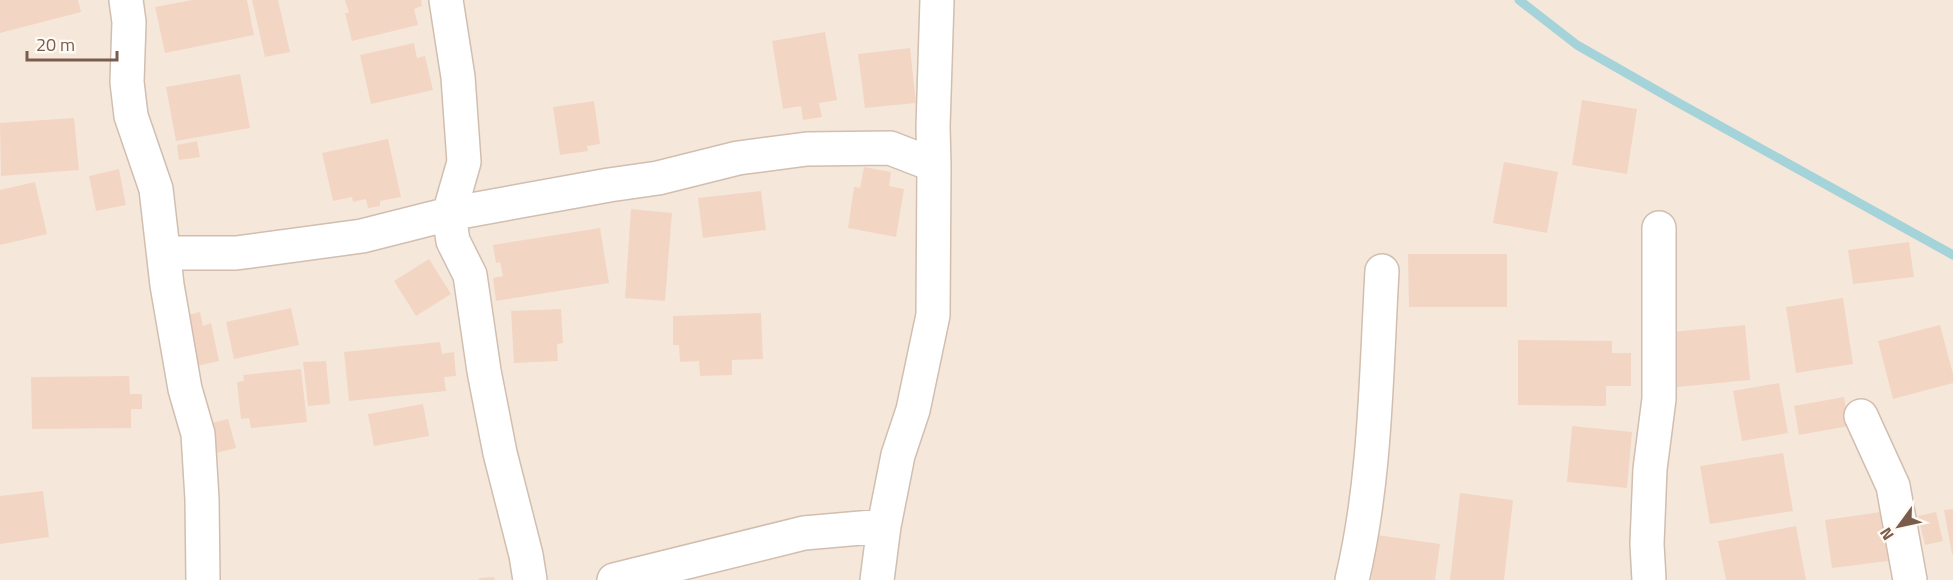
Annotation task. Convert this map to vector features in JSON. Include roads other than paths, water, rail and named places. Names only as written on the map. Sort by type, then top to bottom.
[{"type":"street","points":[[126,0],[129,22],[127,82],[131,116],[156,189],[167,285],[185,389],[198,434],[203,580]]},
{"type":"street","points":[[446,0],[458,77],[464,162],[449,214],[453,241],[470,275],[484,371],[500,453],[526,555],[530,580]]},
{"type":"street","points":[[877,580],[884,526],[898,455],[913,410],[933,315],[933,127],[937,0]]},
{"type":"street","points":[[164,253],[236,253],[362,236],[449,214],[658,178],[738,158],[807,149],[890,148],[934,165]]},
{"type":"street","points":[[1649,580],[1647,544],[1650,470],[1659,399],[1659,228]]},
{"type":"street","points":[[1352,580],[1362,537],[1372,452],[1382,271]]},
{"type":"street","points":[[1861,416],[1893,486],[1910,580]]},
{"type":"street","points":[[614,580],[804,533],[884,526]]},
{"type":"waterway","points":[[1519,0],[1577,45],[1953,255]]}]
